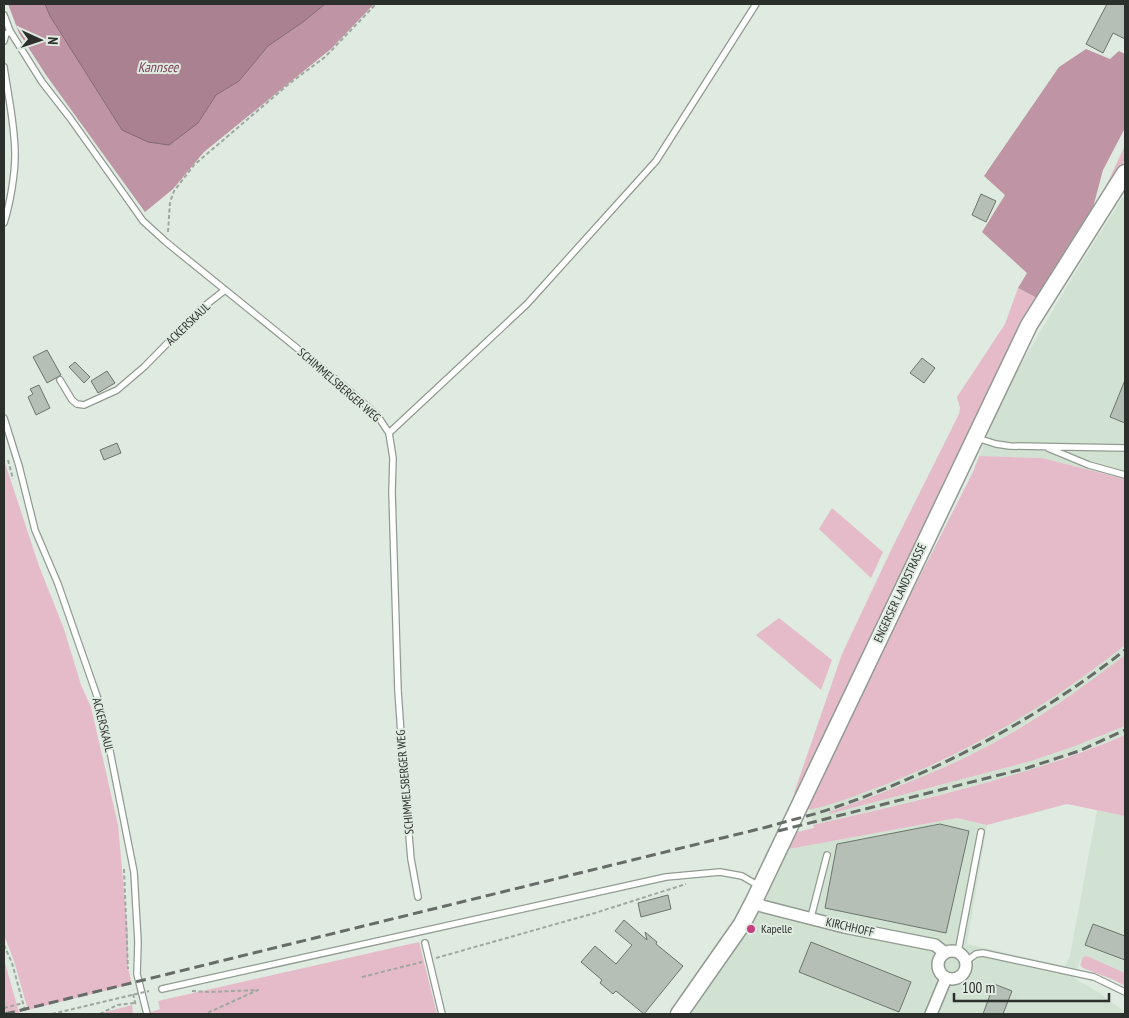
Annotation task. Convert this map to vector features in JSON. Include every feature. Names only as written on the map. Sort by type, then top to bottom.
[{"type":"main road","name":"ENGERSER LANDSTRASSE","points":[[679,1014],[742,924],[758,894],[1029,325],[1125,174]]},
{"type":"street","name":"KIRCHHOFF","points":[[758,894],[762,906],[844,927],[935,945],[944,953]]},
{"type":"street","points":[[949,951],[958,952],[965,962],[963,973],[958,978],[942,976],[938,966],[939,958],[944,953],[949,951]]},
{"type":"street","points":[[930,1014],[946,978]]},
{"type":"lane","points":[[390,433],[527,304],[656,161],[756,4]]},
{"type":"lane","name":"SCHIMMELSBERGER WEG","points":[[4,15],[10,31],[42,82],[144,221],[166,242],[377,415],[390,433],[393,458],[393,512],[401,738],[411,860],[418,897]]},
{"type":"lane","points":[[4,41],[6,34],[10,31]]},
{"type":"lane","points":[[4,66],[12,116],[15,155],[9,207],[4,223]]},
{"type":"lane","name":"ACKERSKAUL","points":[[60,380],[72,400],[77,404],[84,404],[117,390],[144,367],[202,308],[225,290]]},
{"type":"lane","name":"ACKERSKAUL","points":[[4,418],[19,466],[35,530],[76,633],[97,696],[109,746],[134,872],[138,942],[137,974],[147,1014]]},
{"type":"lane","points":[[975,437],[996,444],[1125,448]]},
{"type":"lane","points":[[1044,446],[1089,465],[1125,475]]},
{"type":"lane","points":[[958,952],[981,832]]},
{"type":"lane","points":[[811,918],[827,855]]},
{"type":"lane","points":[[162,989],[666,877],[720,872],[742,876],[758,894]]},
{"type":"lane","points":[[425,943],[442,1014]]},
{"type":"lane","points":[[965,962],[976,954],[983,953],[1094,977],[1125,992]]},
{"type":"path","points":[[166,242],[170,202],[174,191],[194,165],[290,83],[324,57],[376,4]]},
{"type":"path","points":[[6,453],[14,484]]},
{"type":"path","points":[[124,864],[130,977]]},
{"type":"path","points":[[362,978],[609,908],[693,881]]},
{"type":"path","points":[[4,945],[12,963],[26,1014]]},
{"type":"path","points":[[191,991],[258,990],[205,1014]]},
{"type":"path","points":[[52,1014],[149,991]]},
{"type":"path","points":[[133,994],[134,1003],[139,1009]]},
{"type":"path","points":[[4,1008],[23,1003]]},
{"type":"path","points":[[100,1014],[116,1006],[134,1003]]},
{"type":"shaded area","points":[[8,4],[45,4],[50,16],[122,130],[198,123],[216,95],[239,81],[268,46],[325,4],[374,4],[332,48],[204,152],[173,189],[145,212],[46,75],[19,33]]},
{"type":"shaded area","points":[[1086,49],[1110,59],[1119,51],[1125,54],[1125,128],[1103,170],[1091,215],[1037,298],[1018,288],[1027,273],[982,232],[1005,195],[984,176],[1059,67]]},
{"type":"shaded area","points":[[1125,145],[1125,160],[1108,187],[1106,186]]},
{"type":"shaded area","points":[[1122,198],[1125,200],[1125,479],[1042,458],[979,456],[1005,392],[1070,281]]},
{"type":"shaded area","points":[[1018,288],[1037,298],[1006,353],[797,797],[794,793],[842,654],[959,414],[960,408],[957,397],[1005,324]]},
{"type":"shaded area","points":[[979,456],[1042,458],[1125,479],[1125,645],[1097,667],[1038,707],[976,743],[912,774],[834,803],[807,810],[879,657],[973,472]]},
{"type":"shaded area","points":[[4,460],[39,566],[64,629],[81,685],[91,707],[118,825],[128,935],[128,968],[132,984],[28,1010],[14,961],[4,935]]},
{"type":"shaded area","points":[[832,508],[883,552],[871,578],[819,529]]},
{"type":"shaded area","points":[[779,618],[832,660],[821,690],[756,635]]},
{"type":"shaded area","points":[[1125,645],[1125,655],[1101,674],[1044,713],[989,746],[911,782],[829,814],[1031,761],[1125,726],[1125,735],[1032,770],[813,825],[810,809],[899,779],[941,761],[991,735],[1097,667]]},
{"type":"shaded area","points":[[1125,655],[1125,726],[1031,761],[829,814],[829,812],[930,774],[988,746],[1058,704]]},
{"type":"shaded area","points":[[1125,735],[1125,816],[1067,804],[987,825],[957,818],[789,849],[797,832],[814,828],[813,825],[932,797],[1010,776],[1049,764]]},
{"type":"shaded area","points":[[1097,810],[1125,816],[1125,973],[1087,956],[1080,961],[1074,978],[1098,992],[1125,1012],[1125,1014],[689,1014],[755,920],[789,849],[957,818],[987,825],[967,944],[1065,966],[1070,956]]},
{"type":"shaded area","points":[[419,942],[437,1014],[149,1014],[160,1009],[158,1001]]},
{"type":"shaded area","points":[[1087,956],[1125,973],[1125,986],[1083,968],[1080,965],[1083,957]]},
{"type":"shaded area","points":[[4,959],[19,1013],[4,1014]]},
{"type":"shaded area","points":[[132,1005],[133,1014],[98,1014]]},
{"type":"water","name":"Kannsee","points":[[45,4],[325,4],[268,46],[239,81],[216,95],[198,123],[169,145],[148,142],[122,130],[50,16]]},
{"type":"building","points":[[1107,4],[1125,4],[1125,39],[1113,33],[1103,53],[1086,44]]},
{"type":"building","points":[[981,194],[996,201],[986,222],[972,215]]},
{"type":"building","points":[[47,350],[61,375],[47,383],[33,357]]},
{"type":"building","points":[[922,358],[935,368],[924,383],[910,373]]},
{"type":"building","points":[[75,362],[90,377],[84,383],[69,367]]},
{"type":"building","points":[[107,371],[115,383],[98,393],[91,381]]},
{"type":"building","points":[[1125,380],[1125,423],[1110,417]]},
{"type":"building","points":[[39,385],[50,408],[36,415],[28,397],[33,394],[30,389]]},
{"type":"building","points":[[117,443],[121,453],[104,460],[100,450]]},
{"type":"building","points":[[940,824],[969,831],[946,933],[825,908],[837,844]]},
{"type":"building","points":[[668,895],[671,909],[641,917],[638,903]]},
{"type":"building","points":[[624,920],[647,940],[645,932],[657,942],[656,944],[683,966],[644,1014],[616,991],[613,994],[600,983],[602,980],[581,962],[595,946],[616,964],[632,945],[615,931]]},
{"type":"building","points":[[1093,924],[1125,936],[1125,960],[1085,945]]},
{"type":"building","points":[[811,942],[911,982],[899,1012],[799,972]]},
{"type":"building","points":[[994,984],[1012,991],[1003,1014],[983,1014]]},
{"type":"railway","points":[[5,1014],[767,827],[828,810],[913,777],[987,740],[1058,698],[1125,650]]},
{"type":"railway","points":[[778,831],[1027,768],[1079,751],[1125,730]]},
{"type":"place","name":"Kapelle","points":[[751,929]]}]
